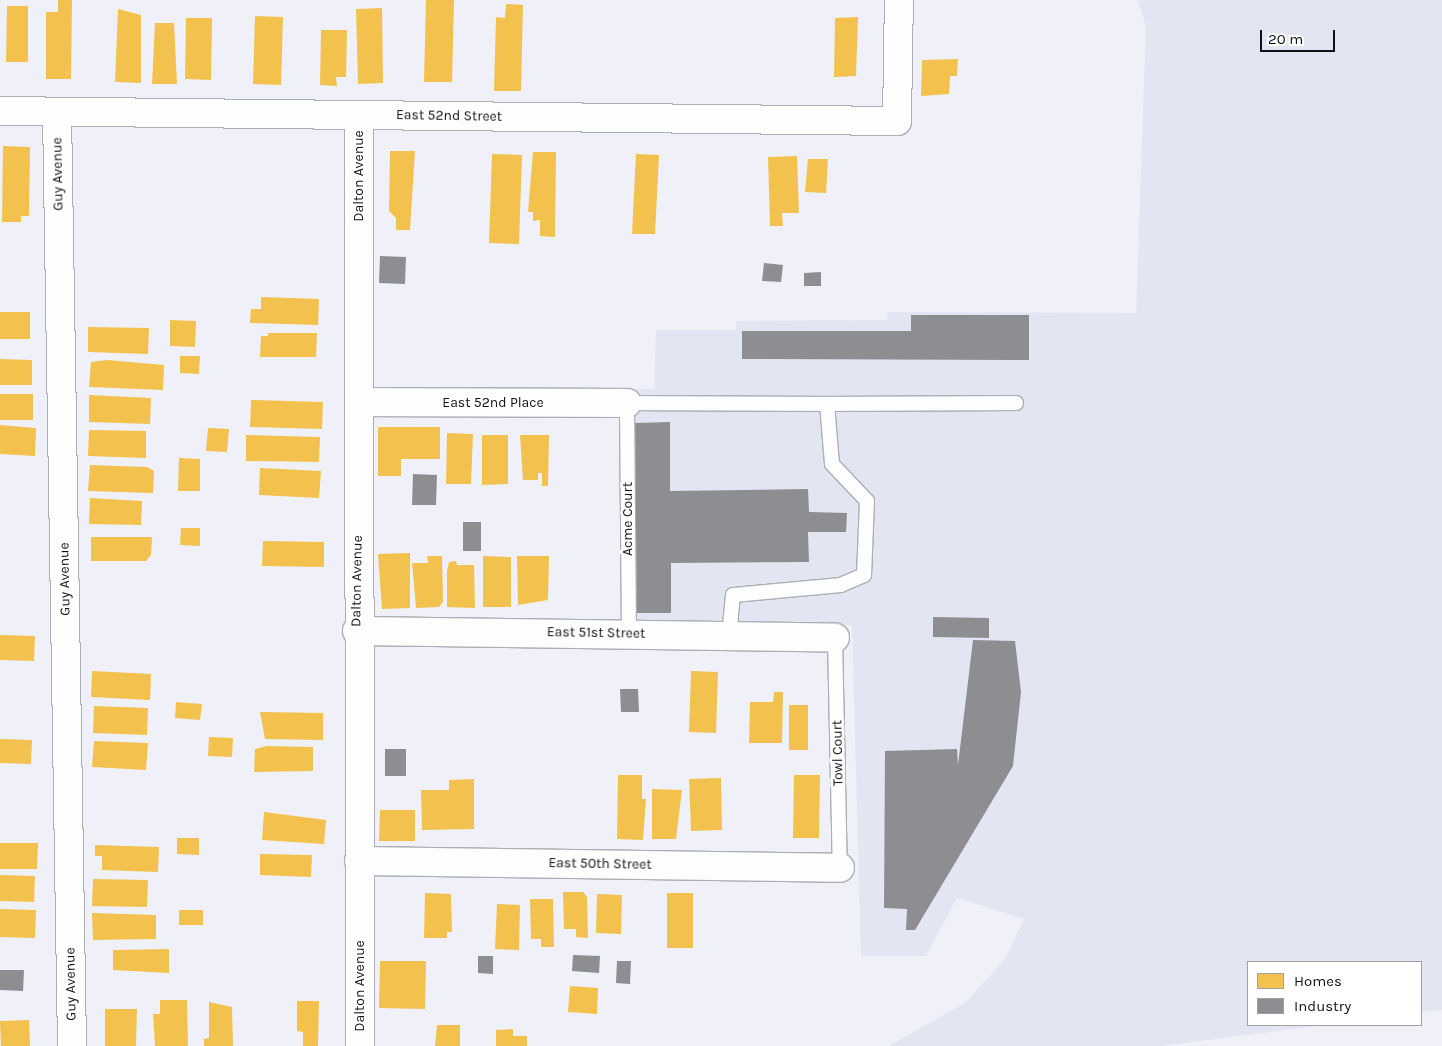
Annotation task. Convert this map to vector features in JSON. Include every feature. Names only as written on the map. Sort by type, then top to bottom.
[{"type":"street","name":"East 52nd Street","points":[[0,111],[897,121],[899,0]]},
{"type":"street","name":"Guy Avenue","points":[[57,112],[72,1046]]},
{"type":"street","name":"Dalton Avenue","points":[[359,116],[357,631],[360,1046]]},
{"type":"street","name":"East 52nd Place","points":[[359,402],[627,403]]},
{"type":"street","name":"East 51st Street","points":[[357,631],[835,638]]},
{"type":"street","name":"East 50th Street","points":[[359,861],[840,868]]},
{"type":"lane","points":[[627,403],[1016,403]]},
{"type":"lane","name":"Acme Court","points":[[627,403],[629,634]]},
{"type":"lane","points":[[729,636],[733,595],[841,585],[864,575],[867,501],[832,464],[827,404]]},
{"type":"lane","name":"Towl Court","points":[[835,638],[840,868]]},
{"type":"shaded area","points":[[1138,0],[1442,0],[1442,1010],[1422,1012],[1422,961],[1247,961],[1247,1026],[1316,1026],[1161,1046],[889,1046],[965,1003],[1005,959],[1024,919],[957,898],[926,956],[861,956],[852,625],[633,622],[633,389],[654,389],[656,330],[736,330],[736,321],[887,320],[888,312],[1136,313],[1146,27]]},
{"type":"building: Homes","points":[[58,0],[72,0],[71,79],[46,79],[46,12],[58,12]]},
{"type":"building: Homes","points":[[426,0],[454,0],[452,82],[424,82]]},
{"type":"building: Homes","points":[[506,4],[523,5],[521,91],[494,91],[496,17],[505,18]]},
{"type":"building: Homes","points":[[7,6],[28,6],[28,62],[6,62]]},
{"type":"building: Homes","points":[[382,8],[383,83],[358,84],[356,9]]},
{"type":"building: Homes","points":[[118,9],[141,15],[141,83],[115,82]]},
{"type":"building: Homes","points":[[255,16],[283,17],[281,85],[253,84]]},
{"type":"building: Homes","points":[[858,17],[856,76],[834,77],[835,18]]},
{"type":"building: Homes","points":[[186,18],[212,18],[211,80],[185,79]]},
{"type":"building: Homes","points":[[155,23],[174,23],[177,84],[152,84]]},
{"type":"building: Homes","points":[[321,30],[347,30],[346,77],[336,77],[337,86],[320,85]]},
{"type":"building: Homes","points":[[958,59],[957,76],[950,76],[949,94],[921,96],[922,60]]},
{"type":"building: Homes","points":[[3,146],[30,147],[29,216],[21,216],[21,222],[2,222]]},
{"type":"building: Homes","points":[[390,151],[415,151],[410,230],[396,230],[396,218],[389,211]]},
{"type":"building: Homes","points":[[533,152],[556,152],[555,237],[540,236],[540,220],[533,221],[533,212],[528,212]]},
{"type":"building: Homes","points":[[492,154],[522,155],[519,244],[489,243]]},
{"type":"building: Homes","points":[[636,154],[659,155],[655,234],[632,234]]},
{"type":"building: Homes","points":[[797,156],[799,213],[782,213],[783,226],[770,226],[768,157]]},
{"type":"building: Homes","points":[[808,159],[828,159],[826,193],[805,192]]},
{"type":"building: Homes","points":[[261,297],[319,299],[318,325],[250,323],[251,309],[261,309]]},
{"type":"building: Homes","points":[[0,312],[30,312],[30,339],[0,339]]},
{"type":"building: Homes","points":[[170,320],[196,321],[195,347],[170,346]]},
{"type":"building: Homes","points":[[88,327],[149,328],[148,354],[88,352]]},
{"type":"building: Homes","points":[[268,333],[317,333],[316,357],[260,357],[261,336],[268,336]]},
{"type":"building: Homes","points":[[180,356],[200,356],[199,374],[180,373]]},
{"type":"building: Homes","points":[[0,359],[32,360],[32,385],[0,385]]},
{"type":"building: Homes","points":[[107,360],[164,365],[163,390],[89,387],[91,362]]},
{"type":"building: Homes","points":[[0,394],[33,394],[33,420],[0,420]]},
{"type":"building: Homes","points":[[89,395],[151,398],[150,424],[89,422]]},
{"type":"building: Homes","points":[[251,400],[323,402],[322,429],[250,427]]},
{"type":"building: Homes","points":[[0,425],[36,428],[35,456],[0,454]]},
{"type":"building: Homes","points":[[378,427],[440,427],[440,459],[401,459],[401,476],[378,476]]},
{"type":"building: Homes","points":[[208,428],[229,429],[227,452],[206,451]]},
{"type":"building: Homes","points":[[89,430],[146,431],[146,458],[88,456]]},
{"type":"building: Homes","points":[[447,433],[473,434],[471,484],[446,484]]},
{"type":"building: Homes","points":[[246,435],[320,437],[319,462],[246,461]]},
{"type":"building: Homes","points":[[482,435],[508,435],[508,484],[482,485]]},
{"type":"building: Homes","points":[[520,435],[549,435],[548,486],[542,486],[542,473],[538,473],[538,480],[523,480]]},
{"type":"building: Homes","points":[[179,458],[200,459],[200,491],[178,491]]},
{"type":"building: Homes","points":[[90,465],[147,467],[154,471],[153,493],[88,491]]},
{"type":"building: Homes","points":[[260,468],[321,471],[319,498],[259,495]]},
{"type":"building: Homes","points":[[90,498],[142,501],[141,525],[89,524]]},
{"type":"building: Homes","points":[[181,528],[200,528],[200,546],[180,545]]},
{"type":"building: Homes","points":[[91,537],[152,537],[151,555],[146,561],[91,561]]},
{"type":"building: Homes","points":[[263,541],[324,542],[324,567],[262,566]]},
{"type":"building: Homes","points":[[410,553],[410,608],[382,609],[378,554]]},
{"type":"building: Homes","points":[[427,556],[442,556],[443,602],[439,607],[416,608],[412,563],[428,563]]},
{"type":"building: Homes","points":[[483,556],[511,557],[511,607],[483,607]]},
{"type":"building: Homes","points":[[517,556],[549,556],[548,600],[518,605]]},
{"type":"building: Homes","points":[[456,561],[457,565],[474,565],[475,608],[447,607],[447,571],[449,562]]},
{"type":"building: Homes","points":[[0,635],[35,636],[34,661],[0,660]]},
{"type":"building: Homes","points":[[92,671],[151,674],[150,700],[91,697]]},
{"type":"building: Homes","points":[[691,671],[718,672],[716,733],[689,732]]},
{"type":"building: Homes","points":[[774,692],[783,692],[782,743],[749,743],[750,702],[773,702]]},
{"type":"building: Homes","points":[[176,702],[202,704],[200,720],[175,718]]},
{"type":"building: Homes","points":[[789,705],[808,705],[808,750],[789,750]]},
{"type":"building: Homes","points":[[94,706],[148,708],[147,735],[93,733]]},
{"type":"building: Homes","points":[[260,712],[323,713],[323,740],[265,739]]},
{"type":"building: Homes","points":[[209,737],[233,738],[232,757],[208,756]]},
{"type":"building: Homes","points":[[0,739],[32,740],[31,764],[0,763]]},
{"type":"building: Homes","points":[[94,741],[148,743],[146,770],[92,767]]},
{"type":"building: Homes","points":[[267,746],[313,747],[313,771],[254,772],[255,749]]},
{"type":"building: Homes","points":[[618,775],[642,775],[642,799],[646,799],[643,840],[617,839]]},
{"type":"building: Homes","points":[[794,775],[820,775],[819,838],[793,838]]},
{"type":"building: Homes","points":[[721,778],[722,830],[691,831],[689,779]]},
{"type":"building: Homes","points":[[474,779],[474,829],[422,830],[421,790],[449,790],[449,780]]},
{"type":"building: Homes","points":[[652,789],[682,790],[676,839],[652,839]]},
{"type":"building: Homes","points":[[380,810],[415,810],[415,841],[379,841]]},
{"type":"building: Homes","points":[[264,812],[326,820],[324,844],[262,840]]},
{"type":"building: Homes","points":[[177,838],[199,838],[199,855],[177,854]]},
{"type":"building: Homes","points":[[0,843],[38,843],[37,869],[0,869]]},
{"type":"building: Homes","points":[[95,845],[159,847],[158,872],[102,870],[102,856],[95,856]]},
{"type":"building: Homes","points":[[260,854],[312,855],[311,877],[260,875]]},
{"type":"building: Homes","points":[[0,875],[35,876],[34,902],[0,901]]},
{"type":"building: Homes","points":[[93,879],[148,880],[147,907],[92,906]]},
{"type":"building: Homes","points":[[563,892],[583,892],[587,897],[588,938],[576,937],[576,929],[564,929]]},
{"type":"building: Homes","points":[[425,893],[451,894],[452,932],[447,932],[447,938],[424,938]]},
{"type":"building: Homes","points":[[667,893],[693,893],[693,948],[667,948]]},
{"type":"building: Homes","points":[[597,894],[622,895],[621,934],[596,933]]},
{"type":"building: Homes","points":[[530,899],[553,899],[554,947],[541,947],[541,939],[531,939]]},
{"type":"building: Homes","points":[[497,904],[520,905],[519,950],[495,949]]},
{"type":"building: Homes","points":[[0,909],[36,910],[35,938],[0,937]]},
{"type":"building: Homes","points":[[179,910],[203,910],[203,925],[179,925]]},
{"type":"building: Homes","points":[[92,913],[156,915],[156,939],[93,940]]},
{"type":"building: Homes","points":[[169,949],[169,973],[113,970],[113,950]]},
{"type":"building: Homes","points":[[380,961],[426,961],[425,1009],[379,1008]]},
{"type":"building: Homes","points":[[570,986],[598,988],[597,1014],[568,1012]]},
{"type":"building: Homes","points":[[160,1000],[187,1000],[188,1046],[155,1046],[153,1014],[160,1014]]},
{"type":"building: Homes","points":[[297,1001],[319,1001],[318,1046],[303,1046],[303,1032],[297,1031]]},
{"type":"building: Homes","points":[[209,1002],[232,1007],[233,1046],[204,1046],[204,1039],[209,1038]]},
{"type":"building: Homes","points":[[105,1009],[137,1009],[136,1046],[105,1046]]},
{"type":"building: Homes","points":[[29,1020],[30,1046],[1,1046],[0,1021]]},
{"type":"building: Homes","points":[[437,1025],[460,1025],[460,1046],[435,1046]]},
{"type":"building: Homes","points":[[513,1029],[513,1036],[527,1036],[527,1046],[496,1046],[496,1030]]},
{"type":"building: Industry","points":[[380,256],[406,257],[405,284],[379,283]]},
{"type":"building: Industry","points":[[764,263],[783,265],[781,282],[762,281]]},
{"type":"building: Industry","points":[[821,272],[821,286],[804,286],[804,273]]},
{"type":"building: Industry","points":[[911,315],[1029,315],[1029,360],[742,359],[742,331],[911,331]]},
{"type":"building: Industry","points":[[670,422],[670,491],[808,489],[809,512],[847,513],[846,532],[808,532],[809,562],[671,563],[671,613],[635,613],[635,423]]},
{"type":"building: Industry","points":[[413,474],[437,475],[436,505],[412,505]]},
{"type":"building: Industry","points":[[463,522],[481,522],[481,551],[463,551]]},
{"type":"building: Industry","points":[[933,617],[989,618],[989,638],[933,637]]},
{"type":"building: Industry","points":[[973,640],[1015,641],[1021,692],[1013,766],[915,930],[906,930],[907,909],[884,908],[885,751],[957,749],[958,765]]},
{"type":"building: Industry","points":[[620,689],[638,689],[639,712],[621,712]]},
{"type":"building: Industry","points":[[385,749],[406,749],[406,776],[385,776]]},
{"type":"building: Industry","points":[[573,955],[600,956],[599,973],[572,971]]},
{"type":"building: Industry","points":[[478,956],[493,956],[493,974],[478,973]]},
{"type":"building: Industry","points":[[617,961],[631,961],[630,984],[616,983]]},
{"type":"building: Industry","points":[[0,970],[24,970],[23,991],[0,990]]}]
